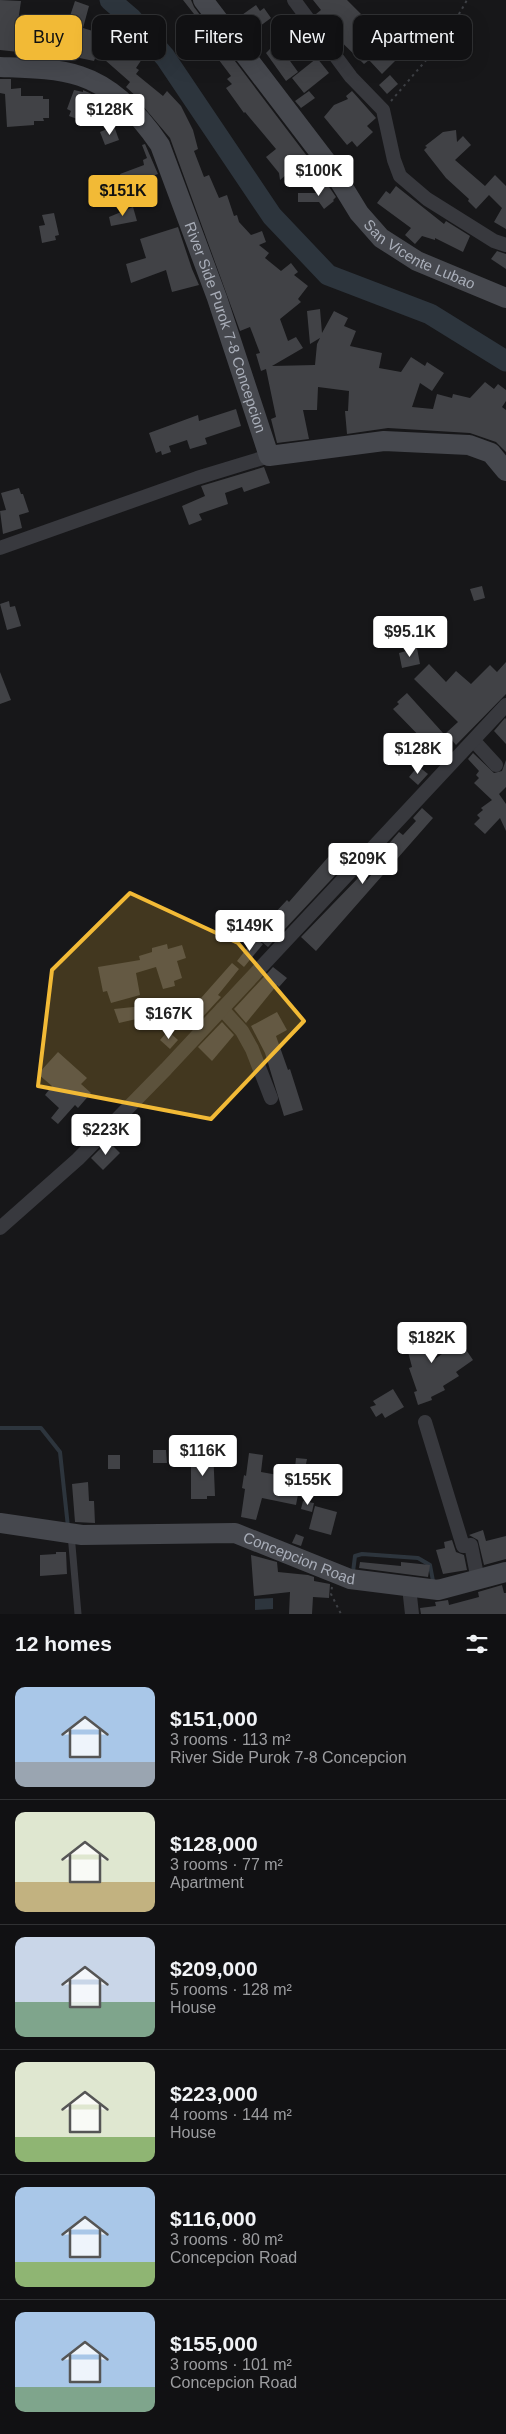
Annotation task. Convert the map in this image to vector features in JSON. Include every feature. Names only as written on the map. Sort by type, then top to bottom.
[{"type":"street","name":"San Vicente Lubao","points":[[203,0],[332,169],[359,213],[380,238],[417,261],[506,298]]},
{"type":"street","points":[[294,0],[351,77],[384,110],[394,160],[400,176],[427,198],[494,241],[506,245]]},
{"type":"street","name":"River Side Purok 7-8 Concepcion","points":[[0,67],[26,68],[81,76],[113,94],[142,119],[152,132],[160,145],[217,298],[269,456]]},
{"type":"street","points":[[0,548],[197,478],[269,456],[384,441],[469,445],[490,453],[506,471]]},
{"type":"street","points":[[0,1228],[78,1159],[222,1009],[506,705]]},
{"type":"street","points":[[474,741],[496,766]]},
{"type":"street","points":[[222,1009],[242,1031],[252,1049],[271,1098]]},
{"type":"street","points":[[425,1422],[463,1546],[471,1545],[477,1577]]},
{"type":"street","name":"Concepcion Road","points":[[0,1523],[71,1534],[235,1533],[350,1580],[438,1590],[477,1577],[506,1572]]},
{"type":"street","points":[[409,1587],[412,1614]]},
{"type":"lane","points":[[71,1534],[78,1614]]},
{"type":"path","points":[[384,110],[446,37],[467,0]]},
{"type":"path","points":[[333,1573],[332,1594],[341,1614]]},
{"type":"highlighted area","points":[[130,893],[238,943],[304,1021],[211,1119],[38,1086],[52,970]]},
{"type":"shaded area","points":[[273,1598],[273,1609],[255,1610],[255,1599]]},
{"type":"building","points":[[0,0],[21,1],[19,15],[15,15],[15,52],[0,50]]},
{"type":"building","points":[[183,0],[191,0],[200,15],[193,15],[194,14]]},
{"type":"building","points":[[313,0],[347,0],[361,14],[353,15],[353,53],[343,44],[343,15],[317,15],[321,10]]},
{"type":"building","points":[[75,1],[89,6],[83,28],[92,31],[92,60],[94,61],[82,58],[82,15],[70,15]]},
{"type":"building","points":[[256,5],[260,11],[264,8],[271,18],[261,25],[261,15],[242,15]]},
{"type":"building","points":[[271,48],[271,60],[266,53]]},
{"type":"building","points":[[105,60],[141,60],[136,68],[139,70],[136,74],[163,96],[167,91],[181,106],[193,130],[198,149],[194,151],[204,177],[209,175],[219,198],[227,195],[234,216],[237,215],[239,222],[251,235],[262,231],[266,242],[259,245],[269,253],[265,258],[281,271],[291,263],[298,272],[294,275],[308,286],[298,299],[301,302],[280,319],[288,341],[296,337],[303,348],[272,366],[315,365],[317,344],[320,338],[310,344],[307,311],[320,309],[322,333],[334,311],[348,318],[344,326],[356,331],[350,346],[382,353],[379,368],[401,372],[411,357],[425,366],[427,362],[444,373],[432,391],[420,383],[412,407],[433,409],[437,394],[452,398],[453,394],[470,398],[485,382],[494,389],[498,384],[506,390],[506,401],[502,407],[506,410],[506,452],[496,442],[470,433],[388,428],[347,434],[345,411],[348,411],[349,391],[318,387],[317,410],[303,410],[309,439],[277,443],[271,419],[276,417],[266,369],[261,371],[256,354],[260,353],[250,327],[240,331],[170,138],[138,98],[126,87],[130,82]]},
{"type":"building","points":[[219,60],[234,60],[310,160],[301,167],[299,164],[280,180],[279,173],[266,157],[276,149],[244,113],[226,88],[232,84],[227,79],[231,76]]},
{"type":"building","points":[[271,60],[289,60],[298,72],[286,81]]},
{"type":"building","points":[[314,60],[319,60],[329,73],[304,93],[292,78]]},
{"type":"building","points":[[360,60],[369,60],[364,64]]},
{"type":"building","points":[[369,60],[396,60],[382,74]]},
{"type":"building","points":[[390,75],[398,84],[387,94],[379,85]]},
{"type":"building","points":[[0,79],[11,79],[11,89],[21,88],[21,96],[43,96],[43,99],[49,99],[49,118],[43,118],[44,121],[34,121],[34,125],[7,127],[5,94],[0,93]]},
{"type":"building","points":[[74,90],[83,92],[83,90],[98,97],[88,123],[69,116],[71,111],[67,109]]},
{"type":"building","points":[[309,91],[315,98],[301,108],[295,101]]},
{"type":"building","points":[[352,91],[376,118],[367,126],[373,132],[357,147],[352,141],[347,145],[324,117],[334,105],[348,99],[346,96]]},
{"type":"building","points":[[114,126],[119,140],[105,145],[100,132]]},
{"type":"building","points":[[456,130],[457,142],[463,136],[471,145],[455,160],[485,186],[495,175],[506,186],[506,229],[494,222],[502,208],[489,195],[476,209],[468,201],[469,199],[446,178],[424,150],[427,147],[425,146],[443,132]]},
{"type":"building","points":[[145,144],[158,174],[148,178],[149,182],[125,191],[120,174],[144,165],[143,160],[147,158],[142,145]]},
{"type":"building","points":[[327,184],[336,197],[324,209],[319,202],[298,202],[298,193],[315,193]]},
{"type":"building","points":[[396,186],[444,224],[446,221],[470,236],[463,252],[435,238],[435,240],[422,236],[415,244],[405,235],[411,228],[377,203],[386,191],[390,194]]},
{"type":"building","points":[[133,207],[137,221],[111,226],[109,217]]},
{"type":"building","points":[[54,213],[59,235],[55,236],[56,240],[42,243],[39,226],[45,225],[42,215]]},
{"type":"building","points":[[178,227],[199,285],[172,292],[166,270],[131,283],[126,264],[146,258],[140,239]]},
{"type":"building","points":[[497,251],[506,254],[506,269],[491,259]]},
{"type":"building","points":[[236,409],[241,426],[205,438],[207,444],[190,449],[187,440],[169,446],[171,452],[162,455],[161,451],[156,453],[149,433],[198,415],[199,421]]},
{"type":"building","points":[[264,467],[270,483],[244,492],[242,487],[225,493],[228,504],[199,514],[202,520],[189,525],[182,506],[205,496],[201,486]]},
{"type":"building","points":[[19,488],[29,512],[19,515],[22,528],[3,534],[0,511],[6,510],[1,493]]},
{"type":"building","points":[[482,586],[485,598],[474,601],[470,589]]},
{"type":"building","points":[[9,601],[10,607],[15,606],[21,626],[7,630],[0,604]]},
{"type":"building","points":[[417,648],[420,664],[402,668],[399,653]]},
{"type":"building","points":[[506,662],[506,694],[456,745],[446,733],[458,722],[414,679],[429,664],[446,682],[456,671],[471,684],[490,665],[497,672]]},
{"type":"building","points":[[0,672],[11,700],[0,704]]},
{"type":"building","points":[[407,693],[443,733],[429,746],[393,709],[399,704],[397,702]]},
{"type":"building","points":[[506,719],[506,744],[494,731]]},
{"type":"building","points":[[473,753],[494,773],[502,771],[506,760],[506,787],[499,794],[506,804],[506,831],[500,818],[485,834],[474,824],[480,818],[477,815],[483,810],[481,808],[492,800],[474,783],[479,778],[476,775],[479,771],[468,759]]},
{"type":"building","points":[[418,766],[428,774],[418,785],[409,777]]},
{"type":"building","points":[[422,808],[433,818],[316,951],[301,937],[361,875],[367,880],[383,861],[378,856],[399,832],[403,835],[416,821],[413,818]]},
{"type":"building","points":[[330,855],[343,867],[268,947],[262,942],[281,921],[273,915],[287,900],[289,902]]},
{"type":"building","points":[[255,938],[263,944],[244,967],[237,961]]},
{"type":"building","points":[[167,944],[168,949],[182,945],[186,958],[177,961],[182,978],[174,981],[175,986],[163,989],[156,967],[136,973],[140,995],[111,1003],[107,991],[103,992],[98,967],[140,960],[139,956],[152,952],[152,948]]},
{"type":"building","points":[[232,963],[239,969],[218,995],[221,997],[198,1022],[195,1022],[186,1015]]},
{"type":"building","points":[[273,967],[287,978],[279,987],[277,985],[246,1023],[234,1009]]},
{"type":"building","points":[[143,1006],[145,1017],[119,1023],[114,1009]]},
{"type":"building","points":[[277,1012],[287,1030],[276,1036],[288,1070],[290,1069],[303,1110],[284,1116],[265,1053],[251,1026]]},
{"type":"building","points":[[222,1022],[234,1035],[212,1061],[198,1047]]},
{"type":"building","points":[[168,1031],[178,1040],[170,1049],[160,1040]]},
{"type":"building","points":[[58,1052],[87,1078],[81,1084],[91,1093],[78,1108],[75,1105],[58,1124],[51,1118],[59,1108],[45,1095],[52,1086],[38,1074]]},
{"type":"building","points":[[108,1141],[120,1153],[103,1170],[91,1158]]},
{"type":"building","points":[[418,1324],[424,1340],[430,1339],[435,1359],[460,1341],[473,1360],[456,1372],[459,1376],[443,1386],[445,1390],[431,1397],[432,1400],[418,1405],[414,1392],[417,1391],[409,1368],[412,1367],[402,1329]]},
{"type":"building","points":[[393,1389],[404,1407],[385,1418],[382,1413],[376,1417],[370,1407],[376,1405],[373,1401]]},
{"type":"building","points":[[204,1448],[213,1448],[215,1496],[207,1496],[207,1499],[191,1499],[191,1464],[203,1464]]},
{"type":"building","points":[[153,1450],[166,1450],[167,1463],[153,1463]]},
{"type":"building","points":[[249,1453],[263,1455],[261,1472],[289,1477],[290,1471],[302,1474],[296,1505],[262,1498],[256,1520],[241,1517],[245,1489],[242,1488],[244,1475],[246,1476]]},
{"type":"building","points":[[108,1455],[120,1455],[120,1469],[108,1469]]},
{"type":"building","points":[[296,1458],[307,1459],[305,1469],[295,1468]]},
{"type":"building","points":[[88,1482],[89,1501],[94,1501],[95,1523],[75,1522],[72,1484]]},
{"type":"building","points":[[303,1501],[314,1503],[312,1512],[301,1509]]},
{"type":"building","points":[[315,1506],[337,1512],[331,1535],[309,1529]]},
{"type":"building","points":[[483,1530],[486,1541],[506,1536],[506,1559],[484,1565],[478,1540],[469,1535]]},
{"type":"building","points":[[296,1534],[304,1537],[301,1546],[292,1543]]},
{"type":"building","points":[[452,1540],[456,1552],[464,1555],[467,1570],[443,1574],[436,1550],[445,1548],[444,1542]]},
{"type":"building","points":[[56,1552],[66,1552],[67,1574],[40,1576],[40,1555],[56,1554]]},
{"type":"building","points":[[251,1555],[277,1562],[278,1572],[308,1575],[314,1577],[314,1581],[330,1584],[329,1598],[313,1597],[312,1614],[289,1614],[290,1592],[254,1596]]},
{"type":"building","points":[[360,1562],[401,1566],[401,1562],[430,1565],[428,1577],[359,1568]]},
{"type":"building","points":[[502,1585],[504,1593],[506,1593],[506,1614],[421,1614],[420,1608],[436,1606],[435,1602],[448,1600],[449,1605],[479,1597],[478,1592]]},
{"type":"waterway","points":[[110,0],[131,18],[165,57],[272,216],[328,275],[430,314],[506,361]]},
{"type":"waterway","points":[[0,1428],[41,1428],[60,1452],[68,1527]]},
{"type":"waterway","points":[[353,1572],[355,1556],[362,1554],[418,1558],[430,1565],[433,1581],[435,1582]]}]
